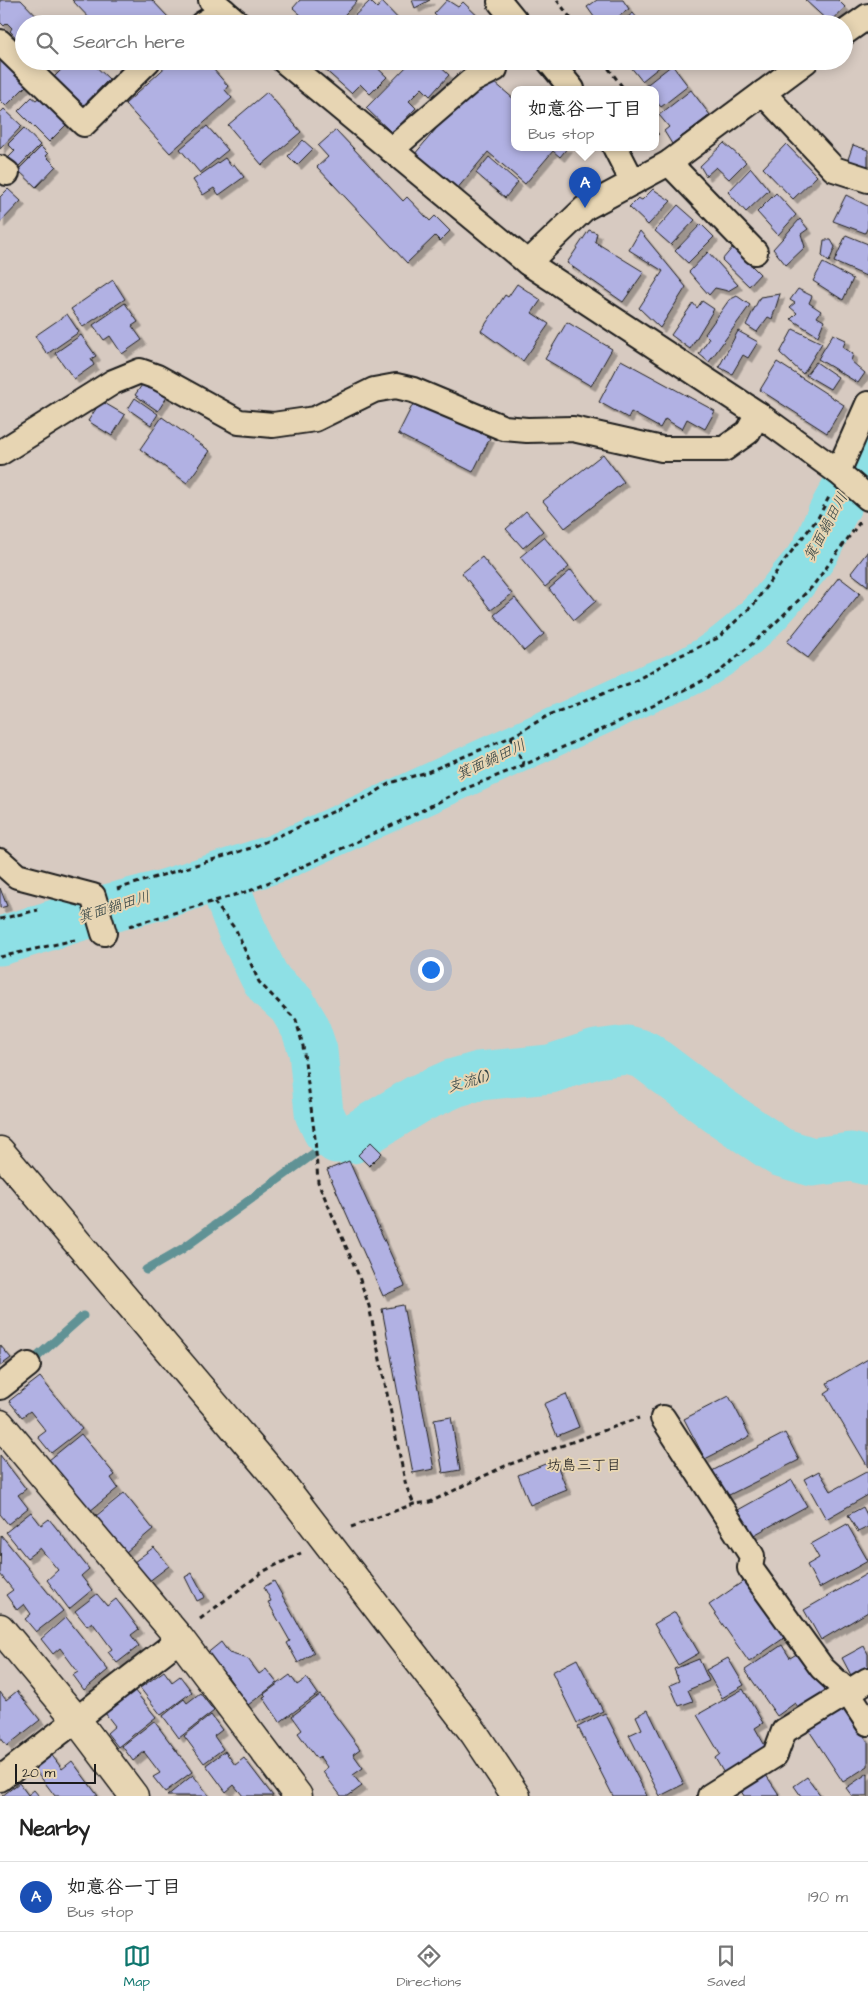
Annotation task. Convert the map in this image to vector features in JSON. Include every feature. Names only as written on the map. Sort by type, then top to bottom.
[{"type":"street","points":[[500,2],[511,15]]},
{"type":"street","points":[[853,27],[868,16]]},
{"type":"street","points":[[0,42],[15,57]]},
{"type":"street","points":[[29,70],[84,124],[139,70]]},
{"type":"street","points":[[295,70],[528,264],[758,414],[840,475],[865,503]]},
{"type":"street","points":[[391,150],[471,81],[491,70]]},
{"type":"street","points":[[556,70],[570,86]]},
{"type":"street","points":[[528,264],[585,208],[669,163],[794,70]]},
{"type":"street","points":[[763,93],[834,169],[868,180]]},
{"type":"street","points":[[617,151],[633,182]]},
{"type":"street","points":[[669,163],[755,252]]},
{"type":"street","points":[[0,453],[113,382],[140,371],[157,377],[238,422],[273,424],[316,419],[374,390],[396,386],[413,390],[504,428],[527,430],[573,429],[662,449],[724,449],[748,432],[758,414]]},
{"type":"street","points":[[840,475],[868,404]]},
{"type":"street","points":[[0,861],[17,876],[94,899],[103,930]]},
{"type":"street","points":[[0,1150],[326,1540],[474,1733],[516,1796]]},
{"type":"street","points":[[0,1387],[28,1365]]},
{"type":"street","points":[[663,1418],[752,1556],[750,1568],[822,1668],[847,1691],[868,1722]]},
{"type":"street","points":[[0,1424],[180,1639],[298,1796]]},
{"type":"street","points":[[0,1628],[76,1719],[134,1796]]},
{"type":"street","points":[[0,1778],[180,1639]]},
{"type":"street","points":[[710,1796],[775,1755],[784,1731],[868,1680]]},
{"type":"path","points":[[557,0],[568,15]]},
{"type":"path","points":[[610,70],[622,86]]},
{"type":"path","points":[[94,899],[251,848],[371,795],[390,783],[427,772],[512,738],[549,715],[633,682],[675,658],[718,638],[754,604],[784,561],[818,518],[840,475]]},
{"type":"path","points":[[414,1504],[406,1486],[369,1306],[358,1274],[318,1182],[316,1138],[303,1046],[296,1020],[259,982],[236,930],[216,901],[252,890],[462,790],[524,764],[718,673],[768,630],[812,587],[865,503]]},
{"type":"path","points":[[512,738],[524,764]]},
{"type":"path","points":[[0,919],[47,908]]},
{"type":"path","points":[[180,1639],[201,1619],[264,1570],[360,1522],[414,1504],[430,1502],[505,1466],[648,1414],[663,1418]]},
{"type":"building","points":[[0,0],[21,0],[35,15],[15,15],[15,36],[10,31],[12,28],[7,23],[4,26],[0,22]]},
{"type":"building","points":[[72,0],[152,0],[166,15],[86,15]]},
{"type":"building","points":[[300,0],[358,0],[344,15],[301,15],[293,8]]},
{"type":"building","points":[[412,0],[430,0],[415,8]]},
{"type":"building","points":[[447,0],[458,7],[463,2],[477,15],[435,15]]},
{"type":"building","points":[[597,0],[623,0],[629,9],[621,15],[593,15],[587,7]]},
{"type":"building","points":[[805,0],[838,0],[845,7],[838,15],[821,15]]},
{"type":"building","points":[[370,1],[377,8],[382,2],[394,15],[355,15]]},
{"type":"building","points":[[4,56],[15,67],[15,70],[18,70],[30,82],[6,106],[0,100],[0,60]]},
{"type":"building","points":[[61,70],[100,70],[109,79],[81,108],[52,79]]},
{"type":"building","points":[[162,70],[214,70],[228,86],[225,90],[232,98],[170,153],[125,104]]},
{"type":"building","points":[[325,70],[380,70],[387,77],[370,94],[360,84],[351,93]]},
{"type":"building","points":[[403,70],[444,70],[449,75],[430,96],[422,88],[409,101],[416,108],[392,133],[366,108]]},
{"type":"building","points":[[633,70],[656,70],[642,81]]},
{"type":"building","points":[[666,70],[676,70],[688,86],[661,107],[659,105],[659,86],[645,86]]},
{"type":"building","points":[[494,82],[511,97],[511,151],[553,151],[525,184],[488,152],[456,190],[414,155],[468,91]]},
{"type":"building","points":[[691,90],[710,115],[672,144],[664,131],[669,127],[659,115]]},
{"type":"building","points":[[267,92],[301,132],[262,165],[228,125]]},
{"type":"building","points":[[42,95],[68,123],[49,142],[18,111],[32,97],[36,100]]},
{"type":"building","points":[[4,109],[22,126],[0,149],[0,113]]},
{"type":"building","points":[[207,126],[228,150],[200,173],[180,149]]},
{"type":"building","points":[[24,128],[40,145],[17,168],[7,159],[15,151],[8,144]]},
{"type":"building","points":[[336,130],[403,201],[407,197],[430,221],[435,216],[450,231],[440,241],[435,236],[407,263],[317,167],[328,157],[318,146]]},
{"type":"building","points":[[303,140],[313,149],[297,165],[288,156]]},
{"type":"building","points":[[724,143],[746,162],[729,179],[716,167],[706,176],[700,166]]},
{"type":"building","points":[[786,144],[817,176],[793,199],[763,168]]},
{"type":"building","points":[[853,145],[868,150],[868,172],[846,165]]},
{"type":"building","points":[[41,147],[48,154],[46,156],[56,166],[36,187],[18,170]]},
{"type":"building","points":[[553,151],[565,151],[560,157]]},
{"type":"building","points":[[489,157],[518,182],[505,198],[476,173]]},
{"type":"building","points":[[225,158],[231,166],[234,164],[244,177],[219,195],[214,188],[203,195],[193,180]]},
{"type":"building","points":[[751,168],[769,190],[746,212],[728,192]]},
{"type":"building","points":[[8,189],[21,201],[0,223],[0,197]]},
{"type":"building","points":[[653,189],[671,201],[648,225],[629,207],[638,198],[642,200]]},
{"type":"building","points":[[776,193],[796,215],[778,235],[757,212]]},
{"type":"building","points":[[846,195],[868,206],[868,227],[865,233],[833,221]]},
{"type":"building","points":[[678,205],[695,220],[671,245],[655,231]]},
{"type":"building","points":[[800,219],[808,229],[801,234],[805,247],[786,265],[773,249]]},
{"type":"building","points":[[701,224],[714,237],[688,263],[675,251]]},
{"type":"building","points":[[589,230],[597,233],[595,242],[644,272],[623,302],[567,263]]},
{"type":"building","points":[[640,231],[686,287],[660,328],[639,308],[663,271],[629,250]]},
{"type":"building","points":[[846,235],[868,244],[866,276],[834,262]]},
{"type":"building","points":[[824,240],[831,240],[835,247],[829,262],[822,256]]},
{"type":"building","points":[[733,247],[760,274],[749,286],[722,260]]},
{"type":"building","points":[[708,252],[738,285],[728,291],[715,288],[709,295],[689,272]]},
{"type":"building","points":[[823,263],[853,279],[843,300],[813,281]]},
{"type":"building","points":[[113,280],[125,299],[83,327],[71,309]]},
{"type":"building","points":[[517,284],[541,300],[532,313],[549,324],[523,361],[481,331],[505,295],[508,297]]},
{"type":"building","points":[[798,289],[812,296],[809,303],[821,311],[817,317],[824,321],[818,336],[791,319],[797,313],[790,307],[795,303],[790,300]]},
{"type":"building","points":[[780,294],[772,319],[768,317],[757,332],[746,325],[760,297]]},
{"type":"building","points":[[737,296],[750,305],[709,362],[699,354],[709,338],[705,334],[729,300]]},
{"type":"building","points":[[702,301],[714,309],[690,349],[671,335],[693,303],[697,308]]},
{"type":"building","points":[[125,303],[138,322],[132,326],[142,340],[122,354],[110,336],[104,340],[93,325]]},
{"type":"building","points":[[67,314],[79,332],[47,354],[35,336]]},
{"type":"building","points":[[567,322],[612,349],[591,386],[545,359]]},
{"type":"building","points":[[793,329],[822,343],[803,374],[780,353]]},
{"type":"building","points":[[738,331],[758,342],[748,358],[743,355],[732,374],[719,367]]},
{"type":"building","points":[[833,334],[846,340],[843,347],[853,354],[851,361],[865,373],[858,383],[818,359]]},
{"type":"building","points":[[81,335],[96,356],[91,359],[94,365],[74,379],[55,353]]},
{"type":"building","points":[[621,360],[715,411],[705,429],[687,419],[682,429],[665,419],[660,428],[631,412],[628,418],[599,402]]},
{"type":"building","points":[[777,362],[844,405],[827,433],[760,390]]},
{"type":"building","points":[[816,362],[838,377],[830,389],[806,375]]},
{"type":"building","points":[[144,382],[167,397],[158,411],[135,395]]},
{"type":"building","points":[[135,398],[158,414],[151,425],[128,409]]},
{"type":"building","points":[[415,400],[457,422],[460,417],[482,428],[480,433],[490,438],[473,472],[398,434]]},
{"type":"building","points":[[101,401],[125,415],[112,436],[88,421]]},
{"type":"building","points":[[162,417],[210,451],[187,483],[140,449]]},
{"type":"building","points":[[603,454],[624,482],[565,528],[543,501]]},
{"type":"building","points":[[526,511],[543,531],[523,548],[506,529]]},
{"type":"building","points":[[544,537],[569,567],[545,587],[520,557]]},
{"type":"building","points":[[868,551],[868,586],[851,573]]},
{"type":"building","points":[[482,557],[512,594],[491,610],[462,573]]},
{"type":"building","points":[[571,570],[596,601],[574,620],[549,589]]},
{"type":"building","points":[[839,577],[860,593],[808,658],[787,642]]},
{"type":"building","points":[[515,598],[544,634],[524,651],[494,615]]},
{"type":"building","points":[[0,888],[7,906],[0,908]]},
{"type":"building","points":[[371,1142],[382,1153],[369,1166],[358,1155]]},
{"type":"building","points":[[349,1161],[405,1286],[383,1296],[327,1170]]},
{"type":"building","points":[[403,1305],[434,1469],[413,1473],[382,1309]]},
{"type":"building","points":[[0,1345],[11,1358],[0,1366]]},
{"type":"building","points":[[868,1359],[868,1467],[825,1394],[831,1390],[827,1383]]},
{"type":"building","points":[[40,1377],[82,1429],[51,1453],[38,1437],[46,1431],[30,1411],[22,1417],[9,1401]]},
{"type":"building","points":[[566,1394],[579,1427],[557,1436],[544,1404]]},
{"type":"building","points":[[729,1396],[750,1436],[705,1459],[684,1419]]},
{"type":"building","points":[[451,1417],[460,1470],[443,1473],[434,1420]]},
{"type":"building","points":[[785,1433],[799,1460],[725,1497],[712,1471]]},
{"type":"building","points":[[81,1434],[115,1475],[111,1478],[118,1488],[90,1511],[49,1460]]},
{"type":"building","points":[[0,1455],[26,1489],[18,1495],[28,1508],[8,1524],[0,1514]]},
{"type":"building","points":[[555,1460],[567,1490],[530,1505],[518,1475]]},
{"type":"building","points":[[819,1471],[831,1491],[868,1471],[868,1495],[826,1519],[804,1479]]},
{"type":"building","points":[[792,1480],[807,1506],[752,1536],[738,1510]]},
{"type":"building","points":[[124,1493],[153,1529],[126,1552],[96,1516]]},
{"type":"building","points":[[863,1507],[868,1517],[868,1527],[858,1532],[848,1515]]},
{"type":"building","points":[[31,1512],[41,1525],[49,1519],[89,1569],[81,1576],[92,1590],[69,1609],[47,1580],[58,1570],[40,1548],[27,1558],[6,1532]]},
{"type":"building","points":[[847,1524],[868,1561],[819,1588],[807,1565],[819,1558],[811,1544]]},
{"type":"building","points":[[1,1535],[63,1611],[36,1632],[25,1619],[31,1614],[24,1604],[17,1610],[6,1595],[13,1590],[0,1574]]},
{"type":"building","points":[[154,1547],[169,1566],[148,1582],[134,1562]]},
{"type":"building","points":[[192,1573],[205,1597],[197,1601],[185,1577]]},
{"type":"building","points":[[868,1573],[868,1612],[821,1640],[804,1610]]},
{"type":"building","points":[[748,1578],[787,1636],[749,1662],[709,1605]]},
{"type":"building","points":[[274,1581],[314,1653],[298,1663],[287,1643],[290,1641],[268,1602],[271,1601],[264,1587]]},
{"type":"building","points":[[97,1594],[107,1606],[116,1599],[139,1629],[131,1635],[139,1646],[117,1663],[108,1652],[112,1649],[92,1622],[87,1626],[75,1611]]},
{"type":"building","points":[[675,1612],[699,1653],[678,1665],[654,1624]]},
{"type":"building","points":[[66,1617],[108,1670],[84,1690],[73,1675],[78,1672],[60,1648],[53,1654],[41,1639]]},
{"type":"building","points":[[221,1642],[229,1653],[248,1659],[259,1674],[266,1669],[277,1683],[248,1705],[226,1674],[222,1678],[205,1655]]},
{"type":"building","points":[[782,1645],[790,1658],[798,1653],[834,1690],[802,1712],[795,1703],[777,1716],[745,1670]]},
{"type":"building","points":[[864,1646],[868,1654],[868,1672],[853,1679],[842,1658]]},
{"type":"building","points":[[728,1658],[744,1685],[722,1698],[706,1670]]},
{"type":"building","points":[[577,1659],[603,1711],[577,1723],[552,1672]]},
{"type":"building","points":[[699,1659],[709,1681],[688,1690],[693,1701],[679,1706],[670,1685],[679,1681],[674,1669]]},
{"type":"building","points":[[164,1671],[172,1682],[180,1676],[192,1692],[161,1715],[140,1688]]},
{"type":"building","points":[[290,1675],[297,1685],[307,1678],[318,1694],[280,1722],[263,1697],[266,1696],[264,1694]]},
{"type":"building","points":[[743,1689],[763,1723],[755,1728],[768,1751],[725,1775],[715,1758],[720,1754],[697,1715]]},
{"type":"building","points":[[134,1690],[156,1717],[118,1747],[107,1733],[115,1726],[105,1713]]},
{"type":"building","points":[[17,1691],[40,1720],[7,1746],[0,1737],[0,1692],[6,1700]]},
{"type":"building","points":[[200,1693],[214,1711],[179,1738],[163,1716],[184,1699],[187,1703]]},
{"type":"building","points":[[320,1695],[360,1749],[353,1754],[363,1768],[353,1775],[362,1786],[348,1796],[341,1796],[323,1772],[327,1767],[320,1757],[317,1759],[298,1733],[302,1730],[292,1716]]},
{"type":"building","points":[[841,1701],[868,1742],[868,1766],[843,1782],[808,1729]]},
{"type":"building","points":[[648,1710],[684,1784],[660,1796],[629,1735],[642,1729],[636,1716]]},
{"type":"building","points":[[605,1713],[647,1796],[613,1796],[578,1727]]},
{"type":"building","points":[[211,1715],[222,1730],[214,1736],[223,1749],[204,1763],[184,1736]]},
{"type":"building","points":[[154,1721],[192,1772],[165,1792],[153,1777],[160,1773],[144,1752],[133,1761],[122,1746]]},
{"type":"building","points":[[225,1751],[235,1765],[244,1758],[273,1796],[243,1796],[234,1785],[226,1792],[206,1765]]},
{"type":"building","points":[[51,1754],[62,1769],[72,1761],[98,1796],[55,1796],[33,1767]]},
{"type":"building","points":[[868,1773],[868,1796],[852,1796],[846,1788]]},
{"type":"building","points":[[193,1775],[209,1796],[167,1796]]},
{"type":"building","points":[[766,1775],[780,1796],[744,1796],[741,1791]]},
{"type":"building","points":[[807,1777],[821,1796],[801,1796],[794,1786]]},
{"type":"building","points":[[19,1783],[28,1795],[34,1790],[39,1796],[2,1796]]},
{"type":"waterway","name":"箕面鍋田川","points":[[0,941],[91,913],[161,895],[277,858],[696,668],[714,657],[749,630],[779,598],[809,560],[817,548],[854,473],[868,432]]},
{"type":"waterway","name":"支流(1)","points":[[221,876],[241,928],[264,976],[271,986],[292,1005],[305,1027],[313,1051],[319,1113],[327,1130],[337,1139],[352,1139],[418,1099],[454,1083],[479,1076],[550,1069],[596,1054],[627,1050],[645,1055],[718,1110],[780,1152],[812,1162],[851,1157],[868,1161]]},
{"type":"waterway","points":[[146,1270],[182,1249],[316,1152]]},
{"type":"waterway","points":[[29,1364],[83,1316]]},
{"type":"place","name":"如意谷一丁目","points":[[585,208]]},
{"type":"district","name":"坊島三丁目","points":[[584,1465]]}]
